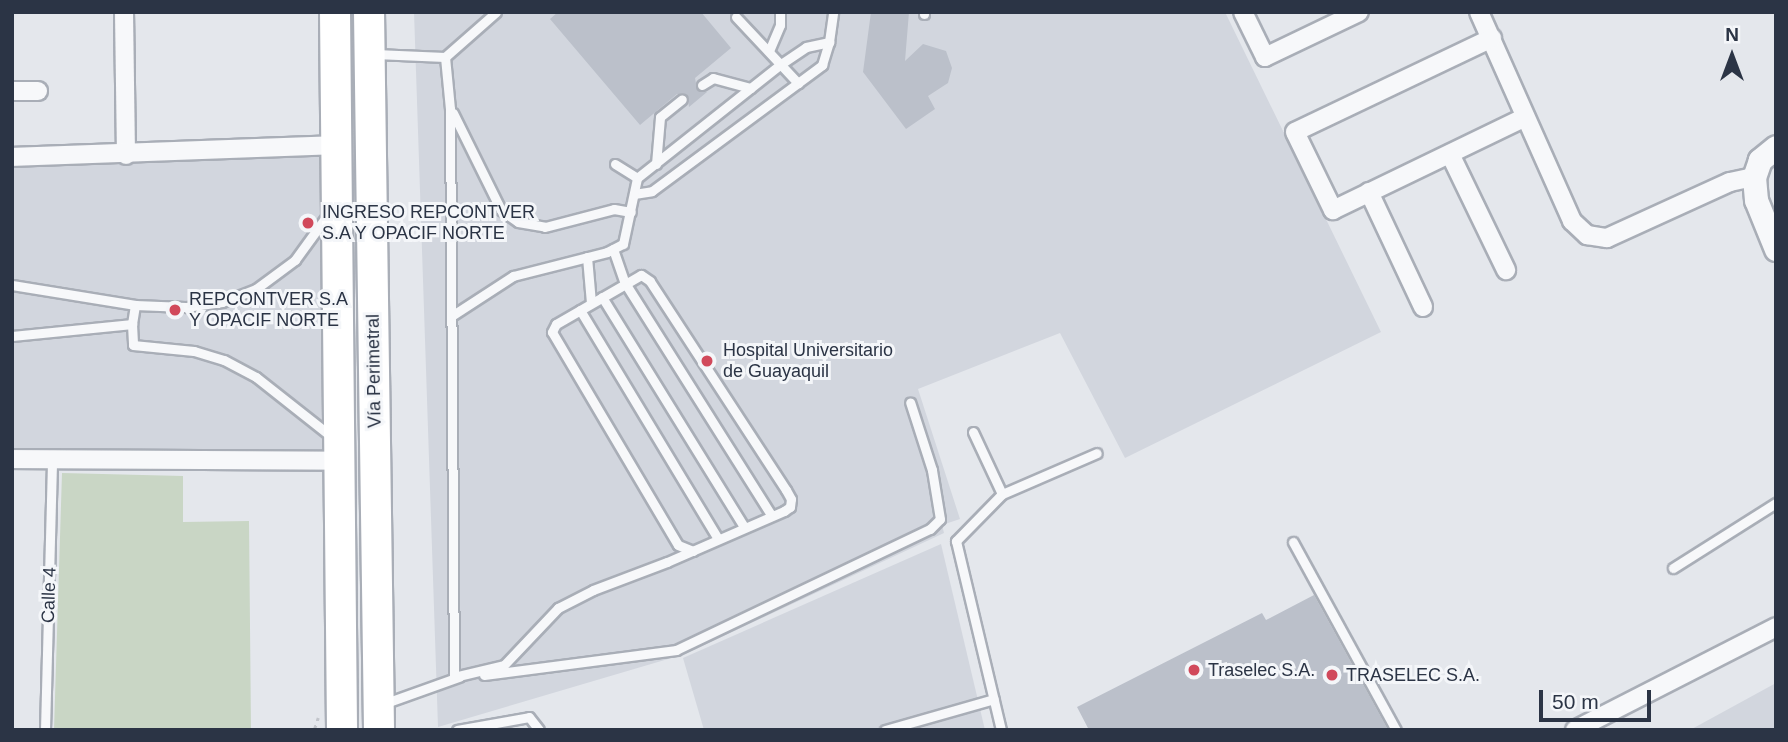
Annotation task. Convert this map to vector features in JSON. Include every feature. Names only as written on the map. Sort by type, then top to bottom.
[{"type":"highway","name":"Vía Perimetral","points":[[335,12],[342,730]]},
{"type":"highway","name":"Vía Perimetral","points":[[369,12],[379,718]]},
{"type":"street","points":[[124,12],[126,155]]},
{"type":"street","points":[[1243,12],[1265,57],[1359,12]]},
{"type":"street","points":[[1479,12],[1572,220],[1587,235],[1607,238],[1730,182],[1754,177]]},
{"type":"street","points":[[1492,38],[1295,132],[1333,210],[1525,117]]},
{"type":"street","points":[[12,91],[38,91]]},
{"type":"street","points":[[12,157],[126,155],[337,145]]},
{"type":"street","points":[[1776,147],[1760,160],[1754,177],[1756,200],[1776,250]]},
{"type":"street","points":[[1450,154],[1506,270]]},
{"type":"street","points":[[1370,192],[1423,307]]},
{"type":"street","points":[[12,459],[340,452]]},
{"type":"street","points":[[1575,730],[1776,627]]},
{"type":"lane","points":[[370,54],[445,57],[496,12]]},
{"type":"lane","points":[[769,51],[780,26],[780,12]]},
{"type":"lane","points":[[634,194],[652,191],[822,65],[829,42],[833,12]]},
{"type":"lane","points":[[736,17],[798,83]]},
{"type":"lane","points":[[453,315],[513,276],[587,257],[623,244],[637,178],[781,64],[806,47],[829,42]]},
{"type":"lane","points":[[445,57],[450,109],[453,315],[454,677]]},
{"type":"lane","points":[[702,85],[713,78],[751,88]]},
{"type":"lane","points":[[656,164],[660,117],[682,99]]},
{"type":"lane","points":[[450,109],[501,210],[517,222],[545,227],[614,209],[631,212]]},
{"type":"lane","points":[[615,164],[637,178]]},
{"type":"lane","points":[[12,285],[135,305],[185,307],[222,302],[256,289],[295,260],[338,201]]},
{"type":"lane","points":[[613,249],[625,283],[772,516]]},
{"type":"lane","points":[[587,257],[592,303]]},
{"type":"lane","points":[[379,718],[454,677],[504,665],[558,608],[593,590],[693,551],[790,507],[791,499],[786,490],[650,281],[640,275],[553,327],[552,332],[678,545],[693,551]]},
{"type":"lane","points":[[602,297],[744,527]]},
{"type":"lane","points":[[135,305],[133,345],[194,351],[224,360],[256,377],[300,409],[340,452]]},
{"type":"lane","points":[[580,310],[718,539]]},
{"type":"lane","points":[[12,335],[132,324]]},
{"type":"lane","points":[[454,677],[676,650],[930,529],[940,519],[932,470],[910,402]]},
{"type":"lane","points":[[973,432],[1002,494]]},
{"type":"lane","points":[[1001,730],[956,541],[1002,494],[1097,453]]},
{"type":"lane","name":"Calle 4","points":[[45,730],[52,460]]},
{"type":"lane","points":[[1673,568],[1776,503]]},
{"type":"lane","points":[[1293,542],[1396,730]]},
{"type":"lane","points":[[885,730],[994,699]]},
{"type":"lane","points":[[457,730],[529,717],[539,730]]},
{"type":"shaded area","name":"Hospital Universitario de Guayaquil","points":[[414,12],[1225,12],[1381,332],[1125,458],[1060,333],[918,389],[960,519],[942,525],[944,533],[685,654],[438,727]]},
{"type":"shaded area","name":"REPCONTVER S.A Y OPACIF NORTE","points":[[336,150],[339,461],[12,460],[12,160]]},
{"type":"shaded area","points":[[941,544],[985,730],[704,730],[683,658]]},
{"type":"shaded area","points":[[1776,683],[1776,730],[1690,730]]},
{"type":"green space","points":[[62,473],[183,476],[183,522],[249,521],[251,730],[54,730]]},
{"type":"building","points":[[558,12],[701,12],[731,48],[695,78],[697,89],[707,92],[689,107],[687,94],[677,94],[640,125],[550,19]]},
{"type":"building","points":[[871,12],[909,12],[905,61],[923,44],[946,51],[952,68],[948,83],[928,96],[935,109],[906,129],[863,72]]},
{"type":"building","points":[[1314,595],[1388,730],[1089,730],[1077,707],[1262,613],[1266,620]]},
{"type":"place","name":"INGRESO REPCONTVER S.A Y OPACIF NORTE","points":[[308,223]]},
{"type":"place","name":"REPCONTVER S.A Y OPACIF NORTE","points":[[175,310]]},
{"type":"place","name":"Hospital Universitario de Guayaquil","points":[[707,361]]},
{"type":"place","name":"Traselec S.A.","points":[[1194,670]]},
{"type":"place","name":"TRASELEC S.A.","points":[[1332,675]]}]
